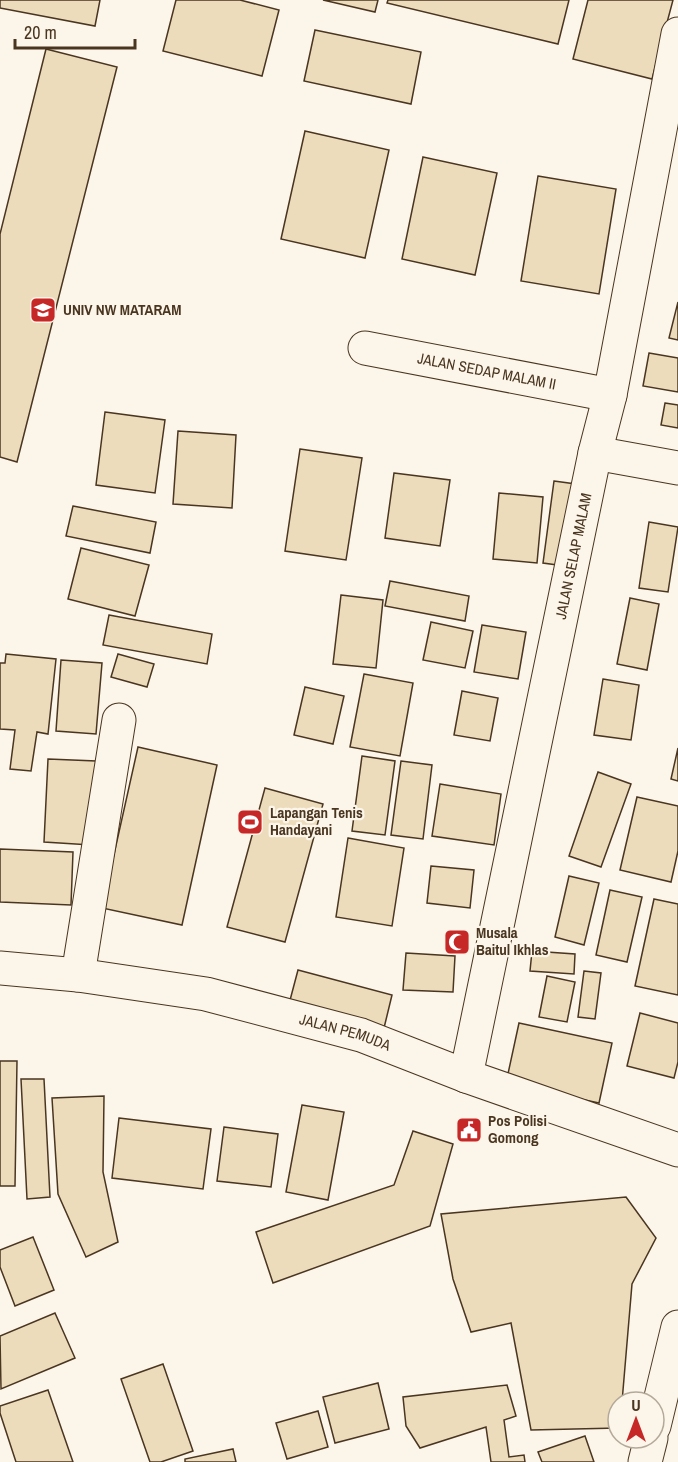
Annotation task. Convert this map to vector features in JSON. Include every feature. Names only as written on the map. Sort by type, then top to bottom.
[{"type":"street","name":"JALAN SELAP MALAM","points":[[466,1076],[595,453],[610,395],[678,34]]},
{"type":"street","name":"JALAN SEDAP MALAM II","points":[[365,348],[610,395]]},
{"type":"street","points":[[595,453],[678,468]]},
{"type":"street","points":[[78,975],[119,720]]},
{"type":"street","name":"JALAN PEMUDA","points":[[0,968],[78,975],[217,997],[361,1035],[466,1076],[678,1150]]},
{"type":"street","points":[[663,1390],[678,1327]]},
{"type":"building","points":[[0,0],[100,0],[95,26],[0,8]]},
{"type":"building","points":[[176,0],[240,0],[279,10],[262,76],[163,51]]},
{"type":"building","points":[[323,0],[378,0],[375,12]]},
{"type":"building","points":[[388,0],[569,0],[558,44],[387,3]]},
{"type":"building","points":[[588,0],[673,0],[652,79],[573,59]]},
{"type":"building","points":[[315,30],[421,52],[411,104],[304,81]]},
{"type":"building","points":[[46,49],[117,67],[17,462],[0,457],[0,234]]},
{"type":"building","points":[[305,131],[389,150],[365,258],[281,239]]},
{"type":"building","points":[[423,157],[497,173],[475,275],[402,259]]},
{"type":"building","points":[[538,176],[616,189],[599,294],[521,281]]},
{"type":"building","points":[[678,302],[678,340],[669,338]]},
{"type":"building","points":[[649,353],[678,358],[678,392],[643,386]]},
{"type":"building","points":[[665,403],[678,405],[678,428],[661,425]]},
{"type":"building","points":[[105,412],[165,420],[155,493],[96,485]]},
{"type":"building","points":[[178,431],[236,435],[232,508],[173,504]]},
{"type":"building","points":[[300,449],[362,458],[346,560],[285,551]]},
{"type":"building","points":[[394,473],[450,480],[440,546],[385,538]]},
{"type":"building","points":[[554,481],[583,485],[572,567],[543,563]]},
{"type":"building","points":[[499,493],[543,497],[537,563],[493,559]]},
{"type":"building","points":[[73,506],[156,522],[150,553],[66,536]]},
{"type":"building","points":[[649,522],[678,527],[668,592],[639,588]]},
{"type":"building","points":[[81,548],[149,565],[135,616],[68,599]]},
{"type":"building","points":[[390,581],[469,596],[465,621],[385,606]]},
{"type":"building","points":[[341,595],[383,600],[376,668],[333,664]]},
{"type":"building","points":[[630,598],[659,604],[647,670],[617,664]]},
{"type":"building","points":[[109,615],[212,634],[207,664],[103,645]]},
{"type":"building","points":[[431,622],[473,631],[465,668],[423,660]]},
{"type":"building","points":[[482,625],[526,632],[518,679],[474,672]]},
{"type":"building","points":[[6,654],[56,659],[48,734],[37,732],[31,771],[10,769],[15,730],[0,729],[0,663],[5,663]]},
{"type":"building","points":[[118,654],[154,664],[147,687],[111,677]]},
{"type":"building","points":[[61,660],[102,663],[96,734],[56,731]]},
{"type":"building","points":[[364,674],[413,683],[400,756],[350,747]]},
{"type":"building","points":[[603,679],[639,685],[631,740],[594,735]]},
{"type":"building","points":[[305,687],[344,696],[333,744],[294,735]]},
{"type":"building","points":[[462,691],[498,698],[490,741],[454,735]]},
{"type":"building","points":[[138,747],[217,765],[182,925],[102,908]]},
{"type":"building","points":[[678,748],[678,781],[671,779]]},
{"type":"building","points":[[362,756],[395,761],[385,835],[352,831]]},
{"type":"building","points":[[48,759],[96,761],[91,845],[44,842]]},
{"type":"building","points":[[401,761],[432,765],[423,839],[391,835]]},
{"type":"building","points":[[598,772],[631,784],[601,867],[569,856]]},
{"type":"building","points":[[440,784],[501,794],[494,845],[432,836]]},
{"type":"building","points":[[265,788],[323,804],[285,942],[227,927]]},
{"type":"building","points":[[637,797],[678,806],[678,851],[671,882],[620,870]]},
{"type":"building","points":[[348,838],[404,848],[392,926],[336,917]]},
{"type":"building","points":[[0,849],[73,852],[71,905],[0,902]]},
{"type":"building","points":[[431,866],[474,870],[470,908],[427,903]]},
{"type":"building","points":[[569,876],[599,883],[584,945],[555,937]]},
{"type":"building","points":[[610,890],[642,897],[627,962],[596,955]]},
{"type":"building","points":[[654,899],[678,904],[678,995],[635,986]]},
{"type":"building","points":[[532,951],[575,954],[574,974],[530,971]]},
{"type":"building","points":[[406,953],[455,956],[453,992],[403,990]]},
{"type":"building","points":[[298,970],[392,995],[384,1028],[289,1004]]},
{"type":"building","points":[[584,971],[601,973],[595,1019],[578,1017]]},
{"type":"building","points":[[547,976],[575,982],[567,1022],[539,1017]]},
{"type":"building","points":[[640,1013],[678,1023],[678,1062],[674,1078],[627,1066]]},
{"type":"building","points":[[519,1023],[612,1043],[599,1103],[506,1083]]},
{"type":"building","points":[[0,1061],[17,1061],[15,1186],[0,1186]]},
{"type":"building","points":[[21,1079],[44,1079],[50,1197],[27,1199]]},
{"type":"building","points":[[104,1096],[103,1172],[118,1242],[86,1257],[58,1194],[52,1098]]},
{"type":"building","points":[[302,1105],[344,1112],[328,1200],[286,1192]]},
{"type":"building","points":[[119,1118],[211,1129],[203,1189],[112,1178]]},
{"type":"building","points":[[224,1127],[278,1134],[271,1187],[217,1181]]},
{"type":"building","points":[[413,1131],[453,1144],[430,1226],[273,1283],[256,1232],[394,1185]]},
{"type":"building","points":[[626,1197],[656,1238],[632,1284],[623,1390],[606,1390],[606,1428],[531,1430],[511,1323],[471,1332],[453,1279],[441,1214]]},
{"type":"building","points":[[33,1237],[54,1290],[15,1306],[0,1267],[0,1250]]},
{"type":"building","points":[[55,1313],[75,1358],[1,1389],[0,1336]]},
{"type":"building","points":[[163,1364],[193,1451],[161,1462],[150,1462],[121,1379]]},
{"type":"building","points":[[378,1383],[389,1429],[335,1443],[323,1397]]},
{"type":"building","points":[[507,1385],[516,1416],[504,1420],[509,1457],[524,1455],[525,1462],[491,1462],[486,1427],[420,1448],[406,1426],[403,1397]]},
{"type":"building","points":[[48,1390],[73,1462],[16,1462],[0,1413],[0,1406]]},
{"type":"building","points":[[318,1411],[328,1447],[287,1459],[276,1423]]},
{"type":"building","points":[[585,1436],[594,1462],[542,1462],[538,1452]]},
{"type":"building","points":[[233,1449],[236,1462],[185,1462],[185,1459]]},
{"type":"place","name":"UNIV NW MATARAM","points":[[43,310]]},
{"type":"place","name":"Lapangan Tenis Handayani","points":[[250,822]]},
{"type":"place","name":"Musala Baitul Ikhlas","points":[[457,942]]},
{"type":"place","name":"Pos Polisi Gomong","points":[[469,1130]]}]
